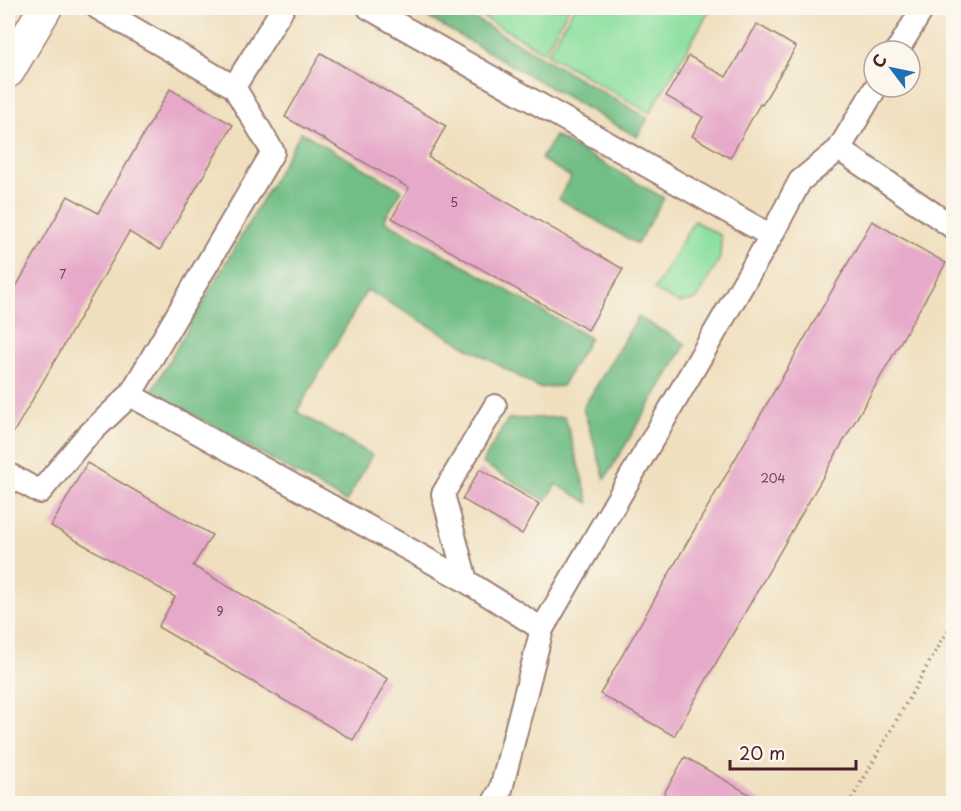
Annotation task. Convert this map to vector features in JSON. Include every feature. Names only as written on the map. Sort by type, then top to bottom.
[{"type":"street","points":[[8,71],[45,8]]},
{"type":"lane","points":[[8,474],[40,492],[84,439],[130,395],[273,152],[234,87],[98,8]]},
{"type":"lane","points":[[234,87],[283,8]]},
{"type":"lane","points":[[369,8],[771,236]]},
{"type":"lane","points":[[904,39],[923,8]]},
{"type":"lane","points":[[492,804],[501,789],[543,629],[771,236],[800,181],[839,149],[869,99]]},
{"type":"lane","points":[[839,149],[954,228]]},
{"type":"lane","points":[[130,395],[466,581],[543,629]]},
{"type":"lane","points":[[466,581],[443,494],[495,406]]},
{"type":"path","points":[[849,804],[954,619]]},
{"type":"green space","points":[[411,8],[456,8],[648,118],[637,137]]},
{"type":"green space","points":[[467,8],[569,8],[544,52]]},
{"type":"green space","points":[[574,8],[711,8],[650,113],[547,54]]},
{"type":"green space","points":[[301,132],[402,190],[384,220],[590,338],[562,386],[539,388],[367,290],[297,412],[372,455],[346,502],[152,391]]},
{"type":"green space","points":[[555,136],[664,198],[637,244],[559,199],[571,177],[541,159]]},
{"type":"green space","points":[[694,221],[721,236],[720,258],[697,299],[679,303],[654,290]]},
{"type":"green space","points":[[638,317],[686,344],[605,479],[583,408]]},
{"type":"green space","points":[[565,417],[589,503],[556,484],[546,501],[482,463],[508,419]]},
{"type":"building","points":[[757,24],[796,47],[762,105],[760,104],[730,158],[692,136],[703,117],[666,96],[689,56],[726,77]]},
{"type":"building","points":[[321,53],[446,126],[428,157],[623,269],[588,330],[392,218],[409,188],[285,117]]},
{"type":"building","points":[[170,89],[233,125],[160,250],[129,232],[8,442],[8,301],[68,196],[98,213]]},
{"type":"building","points":[[872,221],[946,263],[674,736],[600,694]]},
{"type":"building","points":[[87,463],[212,535],[193,566],[388,679],[353,740],[158,627],[175,597],[51,526]]},
{"type":"building","points":[[480,469],[539,504],[522,534],[462,499]]},
{"type":"building","points":[[685,757],[766,804],[658,804]]}]
